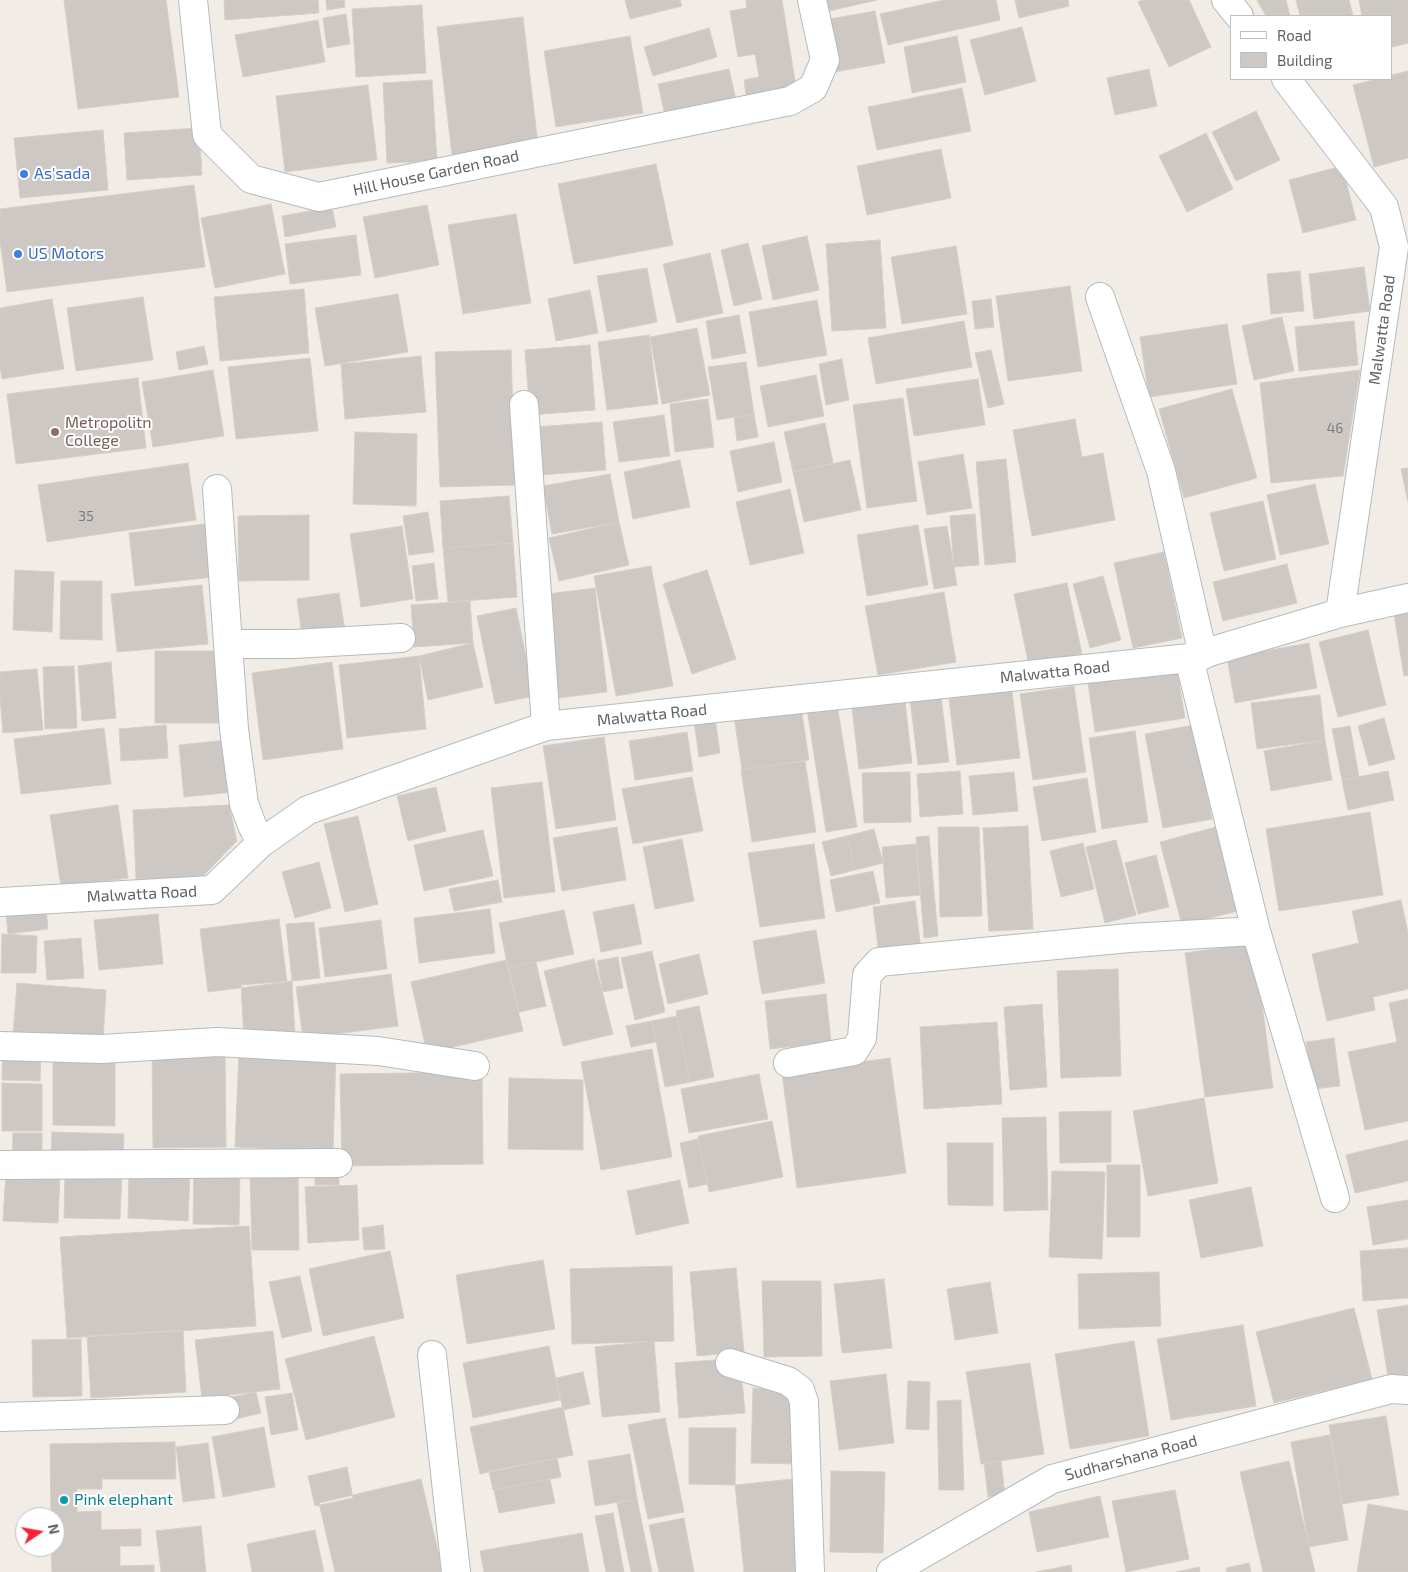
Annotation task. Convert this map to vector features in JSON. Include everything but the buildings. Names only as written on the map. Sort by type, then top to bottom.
[{"type":"street","name":"Hill House Garden Road","points":[[194,0],[207,135],[251,179],[318,197],[790,101],[813,88],[825,60],[812,0]]},
{"type":"street","points":[[1226,0],[1238,15]]},
{"type":"street","name":"Malwatta Road","points":[[1287,80],[1384,207],[1394,247],[1340,613]]},
{"type":"street","points":[[1100,298],[1161,471],[1196,657],[1256,931],[1336,1198]]},
{"type":"street","points":[[524,405],[546,726]]},
{"type":"street","points":[[217,489],[234,729],[244,804],[261,842]]},
{"type":"street","name":"Malwatta Road","points":[[0,902],[212,890],[261,842],[308,810],[546,726],[1196,657],[1340,613],[1408,598]]},
{"type":"street","points":[[228,644],[294,644],[401,638]]},
{"type":"street","points":[[788,1063],[854,1051],[862,1038],[867,976],[879,962],[1129,938],[1256,931]]},
{"type":"street","points":[[0,1046],[102,1049],[217,1042],[378,1051],[475,1066]]},
{"type":"street","points":[[0,1165],[338,1163]]},
{"type":"street","points":[[432,1355],[456,1572]]},
{"type":"street","points":[[730,1363],[788,1381],[800,1390],[804,1402],[810,1572]]},
{"type":"street","name":"Sudharshana Road","points":[[891,1572],[1052,1479],[1399,1390]]},
{"type":"street","points":[[0,1416],[225,1410]]},
{"type":"place","name":"As'sada","points":[[24,174]]},
{"type":"place","name":"US Motors","points":[[18,254]]},
{"type":"place","name":"Metropolitn College","points":[[55,432]]},
{"type":"place","name":"Pink elephant","points":[[64,1500]]}]
